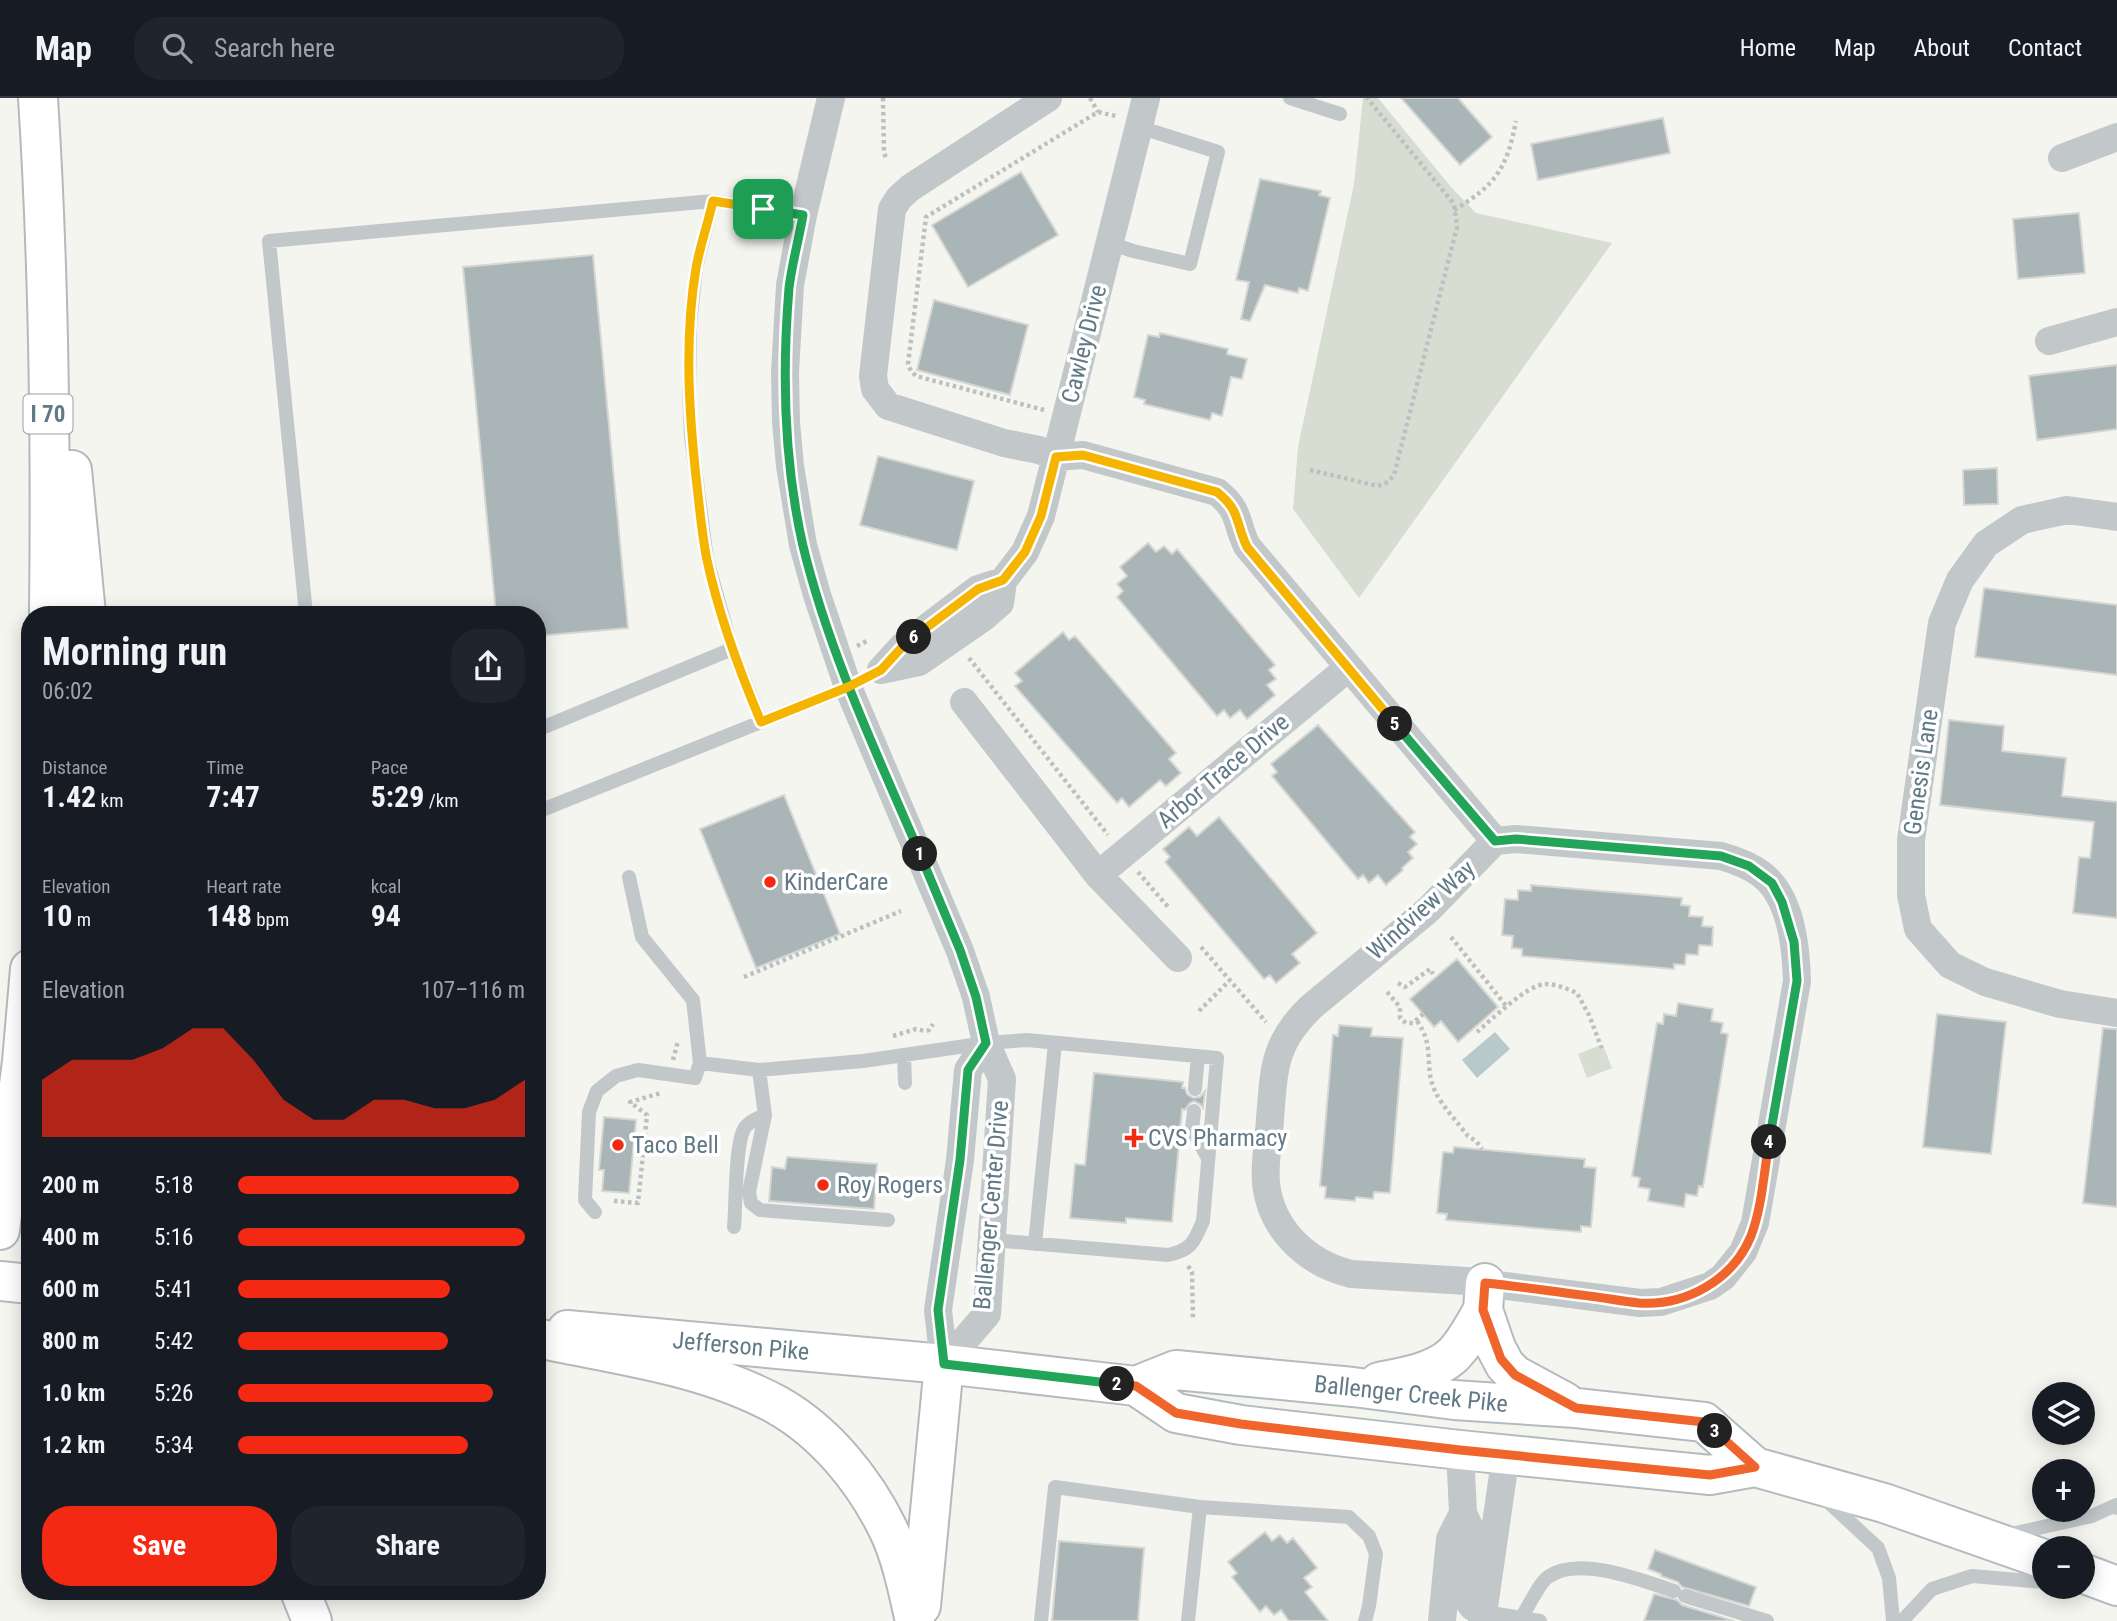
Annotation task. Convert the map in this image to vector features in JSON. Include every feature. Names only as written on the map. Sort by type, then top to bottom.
[{"type":"main road","name":"I 70","points":[[38,98],[46,214],[50,524],[48,606]]},
{"type":"main road","points":[[46,214],[85,606]]},
{"type":"main road","points":[[1,1224],[21,1070]]},
{"type":"main road","points":[[0,1281],[21,1283]]},
{"type":"main road","points":[[1353,1387],[1420,1373],[1451,1357],[1465,1339],[1484,1297]]},
{"type":"main road","points":[[1484,1297],[1496,1348],[1505,1365],[1515,1375],[1576,1408]]},
{"type":"main road","name":"Jefferson Pike","points":[[546,1328],[944,1364]]},
{"type":"main road","points":[[546,1340],[690,1370],[736,1386],[778,1405],[813,1430],[842,1460],[868,1493],[890,1532],[917,1621]]},
{"type":"main road","points":[[917,1621],[944,1364]]},
{"type":"main road","name":"Ballenger Creek Pike","points":[[944,1364],[1136,1386],[1176,1413],[1241,1424],[1460,1450],[1710,1475],[1755,1467],[1884,1503],[2032,1555]]},
{"type":"main road","name":"Ballenger Creek Pike","points":[[1136,1386],[1176,1370],[1454,1400],[1576,1408],[1704,1422],[1755,1467]]},
{"type":"main road","points":[[2095,1578],[2117,1587]]},
{"type":"main road","points":[[304,1600],[312,1621]]},
{"type":"street","name":"Ballenger Center Drive","points":[[831,98],[803,215],[790,285],[785,372],[786,422],[803,545],[848,687],[960,950],[976,997],[986,1043],[1002,1079],[987,1314],[944,1364]]},
{"type":"street","points":[[1048,98],[910,188],[892,209],[873,376],[875,388],[888,407],[1004,443],[1039,450],[1056,457],[1083,455],[1217,492],[1230,502],[1247,547],[1495,841]]},
{"type":"street","name":"Cawley Drive","points":[[848,687],[881,670],[903,646],[978,589],[1003,580],[1025,552],[1041,516],[1110,243],[1127,121],[1146,98]]},
{"type":"street","points":[[2062,158],[2117,137]]},
{"type":"street","points":[[2049,341],[2117,322]]},
{"type":"street","name":"Genesis Lane","points":[[2117,517],[2067,510],[2022,520],[1986,544],[1960,580],[1942,623],[1911,840],[1911,895],[1918,929],[1950,965],[1985,982],[2060,1004],[2117,1013]]},
{"type":"street","name":"Arbor Trace Drive","points":[[1098,875],[1348,668]]},
{"type":"street","points":[[964,702],[1098,875],[1178,958]]},
{"type":"street","name":"Windview Way","points":[[1516,839],[1721,856],[1749,866],[1772,883],[1782,902],[1794,942],[1797,981],[1755,1223],[1743,1252],[1723,1277],[1710,1286],[1673,1300],[1640,1303],[1484,1297],[1351,1274],[1328,1267],[1298,1248],[1283,1229],[1269,1196],[1266,1173],[1274,1072],[1286,1035],[1311,1007],[1428,909],[1495,841],[1516,839]]},
{"type":"street","name":"Ballenger Center Drive","points":[[944,1364],[938,1310],[960,1160],[968,1070],[986,1043]]},
{"type":"street","points":[[1460,1450],[1463,1513],[1472,1534],[1467,1599],[1483,1617]]},
{"type":"street","points":[[1483,1617],[1506,1454]]},
{"type":"street","points":[[1441,1621],[1450,1539],[1463,1513]]},
{"type":"lane","points":[[1290,98],[1340,114]]},
{"type":"lane","points":[[1110,243],[1190,264],[1218,152],[1127,121]]},
{"type":"lane","points":[[305,606],[269,242],[713,201],[803,215]]},
{"type":"lane","points":[[713,201],[696,268],[690,325],[691,436],[707,559],[732,649],[761,722]]},
{"type":"lane","points":[[546,726],[732,649]]},
{"type":"lane","points":[[546,808],[848,687]]},
{"type":"lane","points":[[595,1212],[585,1200],[589,1112],[597,1091],[615,1076],[638,1070],[695,1079],[701,1063],[693,1000],[642,937],[629,877]]},
{"type":"lane","points":[[701,1063],[759,1070],[863,1061],[986,1043],[1027,1040],[1217,1058],[1203,1221],[1193,1244],[1168,1255],[992,1240]]},
{"type":"lane","points":[[1035,1244],[1055,1043]]},
{"type":"lane","points":[[904,1055],[905,1083]]},
{"type":"lane","points":[[1195,1089],[1198,1056]]},
{"type":"lane","points":[[759,1070],[765,1115],[749,1192],[751,1203],[760,1210],[888,1220]]},
{"type":"lane","points":[[1194,1111],[1192,1129],[1208,1158]]},
{"type":"lane","points":[[734,1227],[739,1149],[743,1130],[751,1121],[765,1115]]},
{"type":"lane","points":[[1805,1480],[1878,1548],[1889,1578],[1893,1621]]},
{"type":"lane","points":[[1041,1621],[1055,1488],[1200,1507],[1349,1517],[1369,1536],[1376,1554],[1365,1621]]},
{"type":"lane","points":[[1989,1539],[2092,1516],[2117,1505]]},
{"type":"lane","points":[[1188,1621],[1200,1507]]},
{"type":"lane","points":[[1521,1618],[1546,1577],[1569,1568],[1589,1569],[1637,1579],[1767,1621]]},
{"type":"lane","points":[[1902,1621],[1932,1588],[1972,1576],[2032,1582]]},
{"type":"lane","points":[[2095,1586],[2117,1587]]},
{"type":"lane","points":[[1483,1617],[1540,1621]]},
{"type":"path","points":[[883,98],[886,158]]},
{"type":"path","points":[[1090,98],[1098,112],[1127,121]]},
{"type":"path","points":[[1310,470],[1378,486],[1395,475],[1457,227],[1454,204],[1367,98]]},
{"type":"path","points":[[1044,409],[916,376],[911,371],[908,364],[926,217],[1098,112]]},
{"type":"path","points":[[1454,210],[1475,197],[1499,173],[1511,146],[1516,121]]},
{"type":"path","points":[[744,976],[901,911]]},
{"type":"path","points":[[1451,937],[1507,1006]]},
{"type":"path","points":[[1398,983],[1405,987],[1430,969],[1433,974]]},
{"type":"path","points":[[1199,1011],[1229,981]]},
{"type":"path","points":[[1476,1032],[1527,991],[1545,984],[1577,993],[1602,1049]]},
{"type":"path","points":[[1387,992],[1400,1007],[1402,1021],[1409,1024],[1417,1021],[1423,1014]]},
{"type":"path","points":[[1417,1021],[1425,1032],[1430,1075],[1437,1094],[1468,1136],[1482,1149]]},
{"type":"path","points":[[1180,1252],[1192,1272],[1193,1320]]},
{"type":"shaded area","points":[[1363,98],[1378,98],[1451,187],[1476,213],[1612,243],[1359,598],[1293,509],[1298,447],[1354,184]]},
{"type":"shaded area","points":[[1495,1032],[1510,1049],[1477,1078],[1462,1060]]},
{"type":"shaded area","points":[[1598,1046],[1600,1049],[1604,1048],[1612,1068],[1587,1078],[1578,1054]]},
{"type":"building","points":[[1401,98],[1458,98],[1492,137],[1460,165]]},
{"type":"building","points":[[1663,118],[1670,153],[1538,180],[1531,144]]},
{"type":"building","points":[[1021,172],[1058,235],[968,287],[932,225]]},
{"type":"building","points":[[1260,179],[1321,191],[1319,195],[1330,198],[1308,291],[1299,288],[1298,293],[1265,285],[1250,321],[1241,319],[1249,282],[1236,280]]},
{"type":"building","points":[[2079,213],[2085,273],[2018,279],[2013,219]]},
{"type":"building","points":[[593,255],[628,628],[546,635],[546,606],[495,606],[463,267]]},
{"type":"building","points":[[934,300],[1028,325],[1010,395],[917,370]]},
{"type":"building","points":[[1160,333],[1228,349],[1227,354],[1247,359],[1242,379],[1231,377],[1222,416],[1212,413],[1210,420],[1144,404],[1145,400],[1134,397],[1148,335],[1159,337]]},
{"type":"building","points":[[2117,365],[2117,429],[2037,440],[2029,376]]},
{"type":"building","points":[[878,456],[974,481],[957,550],[860,525]]},
{"type":"building","points":[[1997,468],[1998,504],[1964,505],[1963,470]]},
{"type":"building","points":[[1148,543],[1156,552],[1164,546],[1172,554],[1177,549],[1275,665],[1269,670],[1276,679],[1267,685],[1275,695],[1247,719],[1240,710],[1230,718],[1224,710],[1217,716],[1117,597],[1123,591],[1117,584],[1127,576],[1120,567]]},
{"type":"building","points":[[1984,588],[2117,605],[2117,675],[1975,657]]},
{"type":"building","points":[[1063,632],[1069,640],[1075,636],[1176,753],[1169,759],[1181,773],[1166,786],[1160,780],[1129,807],[1122,798],[1117,803],[1015,686],[1022,681],[1015,673]]},
{"type":"building","points":[[1949,720],[2004,726],[2002,751],[2066,758],[2062,796],[2117,802],[2117,918],[2073,913],[2079,857],[2090,858],[2094,822],[1940,805]]},
{"type":"building","points":[[1318,725],[1415,832],[1410,837],[1417,844],[1408,852],[1413,858],[1386,885],[1378,875],[1369,883],[1363,875],[1358,879],[1272,776],[1277,772],[1271,764]]},
{"type":"building","name":"KinderCare","points":[[784,795],[840,934],[756,968],[700,829]]},
{"type":"building","points":[[1219,817],[1317,933],[1292,954],[1300,963],[1276,983],[1270,975],[1264,979],[1165,862],[1170,857],[1163,849],[1189,827],[1197,836]]},
{"type":"building","points":[[1531,885],[1682,898],[1681,905],[1690,906],[1689,916],[1703,917],[1702,926],[1713,927],[1712,946],[1699,945],[1698,955],[1686,954],[1685,965],[1674,964],[1674,969],[1522,956],[1522,949],[1512,948],[1513,936],[1502,935],[1505,899],[1518,900],[1518,890],[1531,891]]},
{"type":"building","points":[[1457,959],[1498,1007],[1458,1042],[1441,1021],[1434,1027],[1410,999]]},
{"type":"building","points":[[1678,1003],[1713,1009],[1711,1021],[1723,1023],[1721,1033],[1728,1034],[1703,1187],[1699,1186],[1697,1196],[1686,1194],[1684,1207],[1648,1201],[1650,1189],[1638,1187],[1640,1178],[1632,1176],[1657,1023],[1663,1024],[1664,1014],[1676,1016]]},
{"type":"building","points":[[1937,1014],[2006,1022],[1991,1154],[1923,1147]]},
{"type":"building","points":[[1339,1025],[1372,1028],[1371,1036],[1403,1038],[1390,1193],[1374,1192],[1373,1199],[1356,1197],[1355,1201],[1325,1198],[1326,1187],[1320,1186],[1333,1035],[1338,1036]]},
{"type":"building","points":[[2103,1028],[2117,1029],[2117,1207],[2083,1203]]},
{"type":"building","name":"CVS Pharmacy","points":[[1094,1073],[1183,1082],[1182,1088],[1193,1098],[1200,1097],[1205,1091],[1203,1108],[1194,1101],[1185,1110],[1182,1109],[1172,1222],[1126,1218],[1126,1223],[1070,1218],[1075,1164],[1085,1165]]},
{"type":"building","name":"Taco Bell","points":[[604,1117],[636,1120],[629,1193],[602,1191],[604,1170],[599,1170]]},
{"type":"building","points":[[1454,1147],[1585,1159],[1584,1167],[1596,1168],[1591,1227],[1581,1226],[1581,1232],[1446,1220],[1447,1214],[1437,1213],[1443,1152],[1453,1153]]},
{"type":"building","name":"Roy Rogers","points":[[787,1157],[877,1164],[874,1209],[769,1201],[772,1167],[785,1169]]},
{"type":"building","points":[[1265,1532],[1272,1541],[1280,1535],[1287,1543],[1293,1538],[1317,1568],[1304,1578],[1312,1587],[1305,1592],[1328,1621],[1289,1621],[1281,1610],[1274,1615],[1266,1606],[1260,1612],[1232,1577],[1237,1573],[1228,1562]]},
{"type":"building","points":[[1059,1541],[1144,1548],[1138,1621],[1052,1621]]},
{"type":"building","points":[[1655,1550],[1756,1587],[1749,1606],[1682,1587],[1678,1582],[1648,1569]]},
{"type":"building","points":[[1654,1594],[1677,1600],[1682,1605],[1734,1621],[1644,1621]]},
{"type":"place","name":"KinderCare","points":[[770,882]]},
{"type":"place","name":"CVS Pharmacy","points":[[1134,1138]]},
{"type":"place","name":"Taco Bell","points":[[618,1145]]},
{"type":"place","name":"Roy Rogers","points":[[823,1185]]},
{"type":"route","points":[[763,209],[713,201],[696,268],[690,325],[689,391],[691,436],[707,559],[732,649],[761,722],[848,687],[881,670],[903,646],[978,589],[1003,580],[1025,552],[1041,516],[1056,457],[1083,455],[1217,492],[1230,502],[1247,547],[1495,841],[1516,839],[1721,856],[1749,866],[1772,883],[1782,902],[1794,942],[1797,981],[1755,1223],[1743,1252],[1723,1277],[1710,1286],[1673,1300],[1640,1303],[1485,1283],[1483,1310],[1501,1359],[1515,1375],[1576,1408],[1704,1422],[1755,1467],[1710,1475],[1460,1450],[1241,1424],[1176,1413],[1136,1386],[944,1364],[938,1310],[960,1160],[968,1070],[986,1043],[976,997],[960,950],[848,687],[803,545],[790,466],[785,372],[790,285],[803,215],[763,209]]}]
